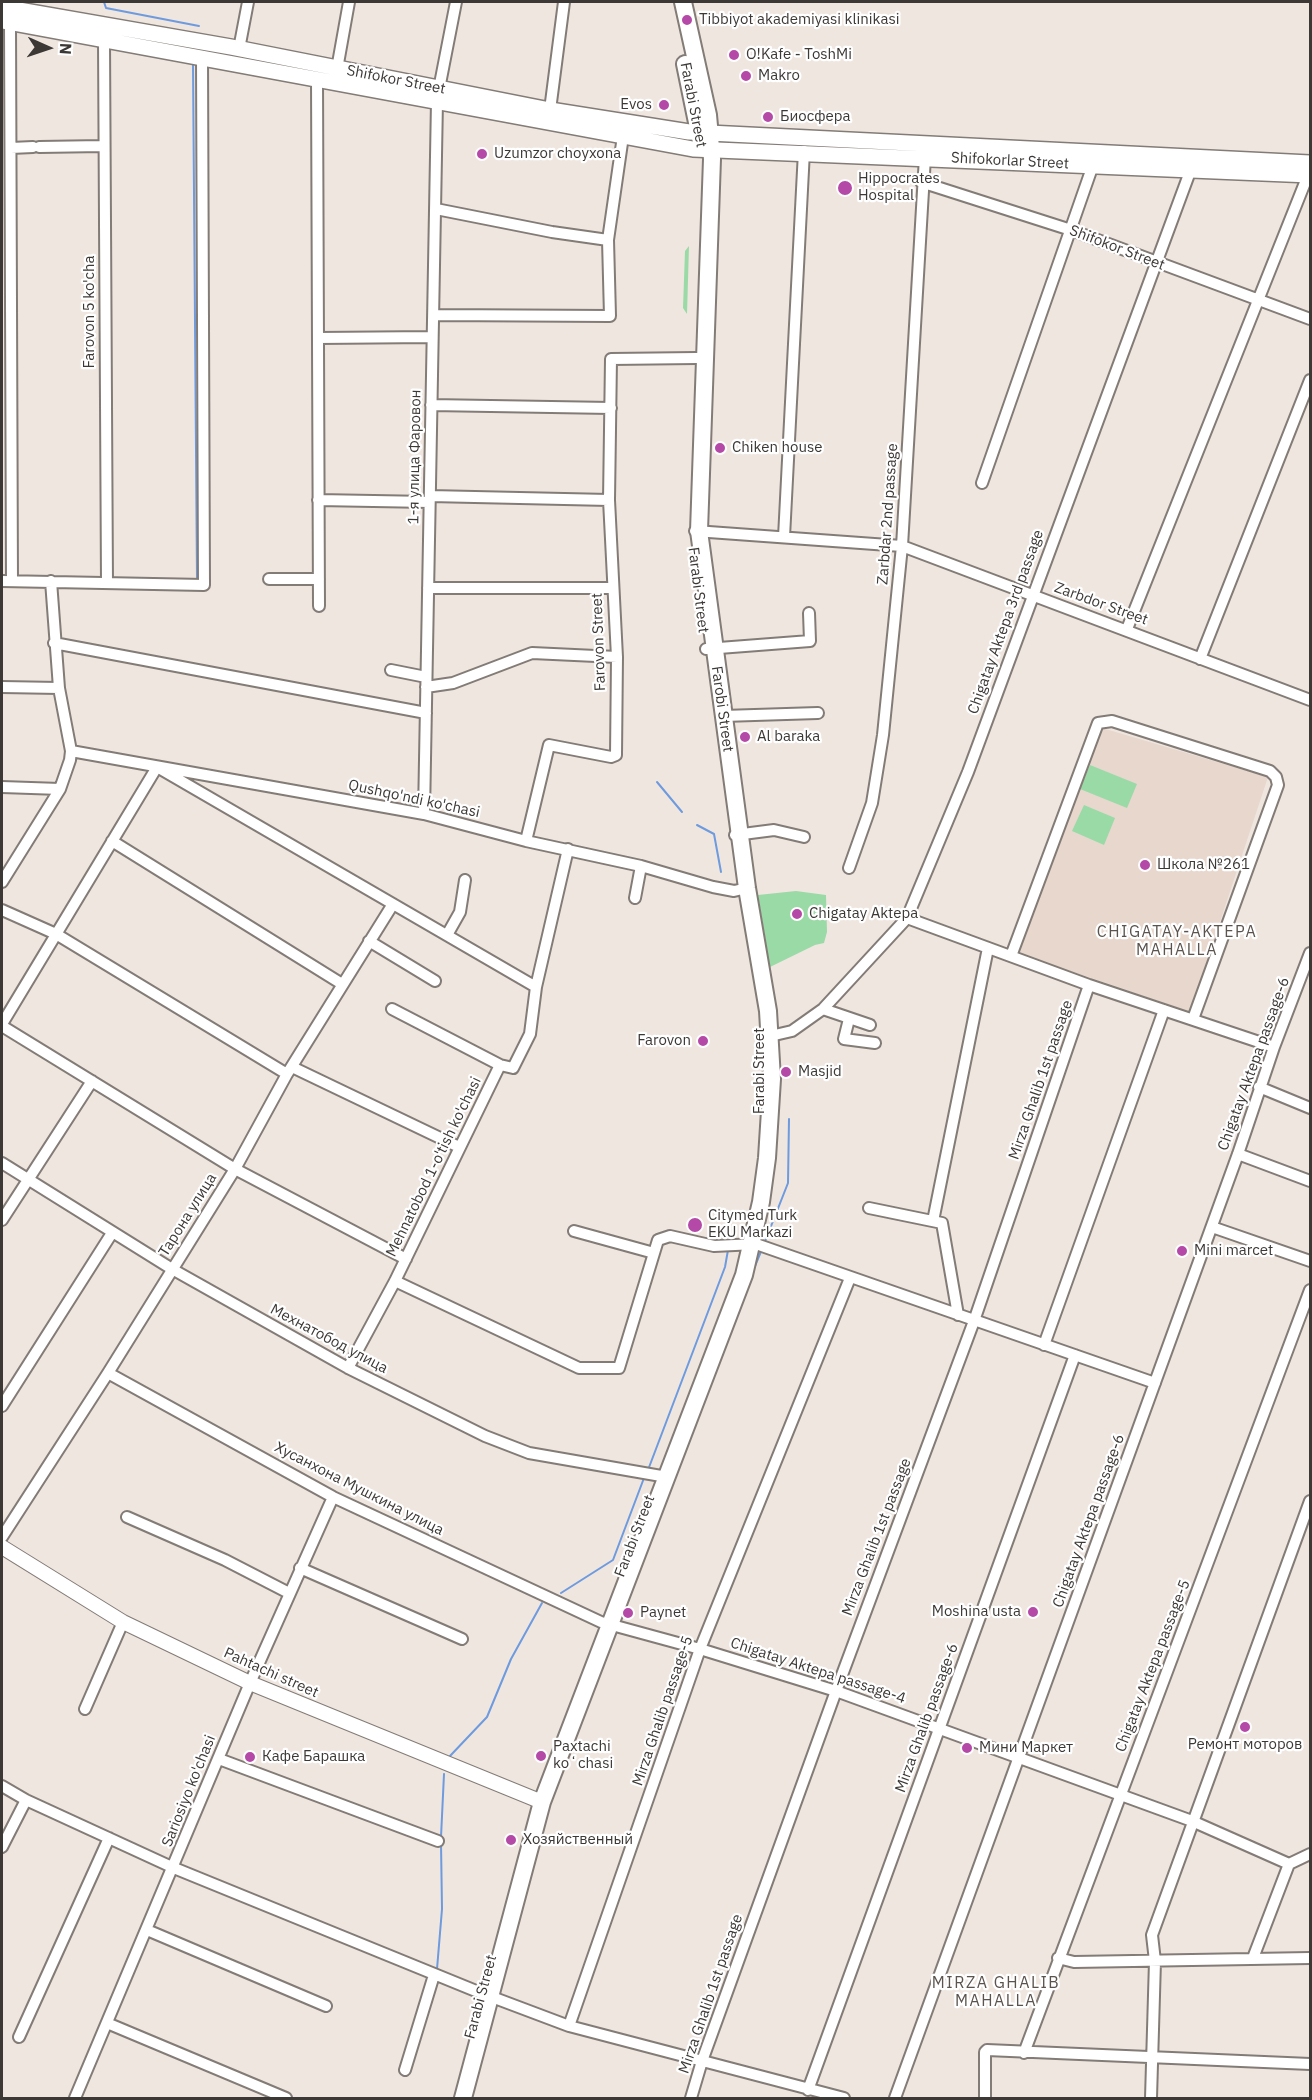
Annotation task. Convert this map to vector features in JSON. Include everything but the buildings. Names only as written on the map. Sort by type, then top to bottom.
[{"type":"main road","name":"Farabi Street","points":[[672,2],[706,141],[697,358],[695,531]]},
{"type":"main road","name":"Farabi Street","points":[[683,2],[706,141],[695,531]]},
{"type":"main road","name":"Shifokor Street","points":[[2,7],[235,48],[337,69],[438,95],[623,136],[706,141],[778,134],[1310,171]]},
{"type":"main road","name":"Shifokor Street","points":[[6,22],[317,79],[550,110],[706,141]]},
{"type":"main road","points":[[228,63],[235,48]]},
{"type":"main road","points":[[777,150],[778,134]]},
{"type":"main road","name":"Shifokorlar Street","points":[[706,141],[777,150],[1191,169],[1310,171]]},
{"type":"main road","name":"Farobi Street","points":[[695,531],[710,648],[723,716],[743,889]]},
{"type":"main road","name":"Farabi Street","points":[[710,648],[736,835]]},
{"type":"main road","name":"Farabi Street","points":[[463,2098],[487,1995],[538,1800],[663,1477],[722,1337],[742,1245],[767,1158],[772,1079],[743,889]]},
{"type":"main road","name":"Farabi Street","points":[[453,2098],[487,1995]]},
{"type":"street","points":[[235,48],[248,2]]},
{"type":"street","points":[[337,69],[349,2]]},
{"type":"street","name":"1-я улица Фаровон","points":[[424,814],[438,95],[456,2]]},
{"type":"street","points":[[550,110],[564,2]]},
{"type":"street","points":[[6,22],[11,147],[6,232],[7,581],[204,585],[202,58]]},
{"type":"street","name":"Farovon 5 ko'cha","points":[[104,41],[107,583]]},
{"type":"street","points":[[317,79],[319,606]]},
{"type":"street","points":[[435,315],[610,316],[608,240],[623,136]]},
{"type":"street","points":[[11,147],[103,146]]},
{"type":"street","points":[[784,537],[804,151]]},
{"type":"street","name":"Zarbdar 2nd passage","points":[[849,868],[875,790],[902,546],[921,182],[925,157]]},
{"type":"street","points":[[982,483],[1093,165]]},
{"type":"street","name":"Chigatay Aktepa 3rd passage","points":[[766,1037],[792,1031],[823,1009],[907,918],[968,772],[1031,595],[1191,169]]},
{"type":"street","points":[[1127,629],[1310,171]]},
{"type":"street","name":"Shifokor Street","points":[[921,182],[1071,230],[1257,301],[1311,319]]},
{"type":"street","points":[[436,209],[552,232],[608,240]]},
{"type":"street","points":[[318,338],[432,337]]},
{"type":"street","name":"Farovon Street","points":[[526,841],[549,745],[615,757],[617,657],[609,500],[611,359],[697,358]]},
{"type":"street","points":[[1200,659],[1311,380]]},
{"type":"street","points":[[431,405],[611,408]]},
{"type":"street","points":[[318,500],[609,500]]},
{"type":"street","name":"Zarbdor Street","points":[[695,531],[902,546],[1311,700]]},
{"type":"street","points":[[268,579],[319,579]]},
{"type":"street","points":[[2,882],[60,789],[71,751],[59,688],[51,582]]},
{"type":"street","points":[[428,588],[612,588]]},
{"type":"street","points":[[710,648],[810,641],[809,613]]},
{"type":"street","points":[[54,643],[426,713]]},
{"type":"street","points":[[391,670],[426,682],[447,685],[532,653],[617,657]]},
{"type":"street","points":[[2,687],[59,688]]},
{"type":"street","points":[[723,716],[818,713]]},
{"type":"street","points":[[1011,956],[1098,723],[1112,721],[1270,771],[1276,777],[1278,784],[1194,1019]]},
{"type":"street","name":"Qushqo'ndi ko'chasi","points":[[71,751],[424,814],[526,841],[641,866],[713,887],[743,889]]},
{"type":"street","points":[[406,1259],[235,1169],[2,1025],[157,767],[536,987]]},
{"type":"street","points":[[2,787],[60,789]]},
{"type":"street","points":[[736,835],[774,830],[804,837]]},
{"type":"street","points":[[112,842],[342,984]]},
{"type":"street","name":"Mehnatobod 1-o'tish ko'chasi","points":[[348,1368],[406,1259],[500,1065],[513,1068],[526,1046],[530,1034],[536,987],[568,849]]},
{"type":"street","points":[[635,898],[641,866]]},
{"type":"street","points":[[447,935],[460,912],[465,880]]},
{"type":"street","name":"Тарона улица","points":[[2,1537],[108,1373],[235,1169],[290,1070],[393,904]]},
{"type":"street","points":[[2,910],[56,934],[290,1070],[459,1147]]},
{"type":"street","points":[[907,918],[1089,985],[1274,1047]]},
{"type":"street","points":[[369,941],[435,981]]},
{"type":"street","points":[[933,1221],[988,948]]},
{"type":"street","name":"Chigatay Aktepa passage-6","points":[[895,2098],[1212,1227],[1259,1087],[1311,953]]},
{"type":"street","name":"Mirza Ghalib 1st passage","points":[[692,2098],[702,2061],[836,1691],[974,1321],[1089,985]]},
{"type":"street","points":[[392,1009],[500,1065]]},
{"type":"street","points":[[823,1009],[870,1025]]},
{"type":"street","points":[[1044,1345],[1164,1010]]},
{"type":"street","points":[[849,1018],[844,1039],[875,1043]]},
{"type":"street","points":[[2,1220],[92,1081]]},
{"type":"street","points":[[1259,1087],[1311,1108]]},
{"type":"street","points":[[1238,1154],[1311,1181]]},
{"type":"street","name":"Мехнатобод улица","points":[[2,1163],[172,1269],[348,1368],[484,1436],[529,1453],[663,1477]]},
{"type":"street","points":[[869,1208],[933,1221],[944,1226],[958,1315]]},
{"type":"street","points":[[1212,1227],[1311,1261]]},
{"type":"street","points":[[574,1231],[654,1253]]},
{"type":"street","points":[[2,1406],[112,1233]]},
{"type":"street","points":[[394,1281],[579,1368],[619,1368],[658,1240],[670,1236],[714,1246],[742,1245],[850,1278],[1155,1383]]},
{"type":"street","name":"Mirza Ghalib passage-5","points":[[569,2026],[700,1649],[850,1278]]},
{"type":"street","name":"Chigatay Aktepa passage-5","points":[[1024,2053],[1311,1290]]},
{"type":"street","name":"Mirza Ghalib passage-6","points":[[807,2090],[1075,1355]]},
{"type":"street","name":"Хусанхона Мушкина улица","points":[[108,1373],[333,1497],[606,1624]]},
{"type":"street","name":"Sariosiyo ko'chasi","points":[[75,2098],[174,1868],[250,1683],[333,1497]]},
{"type":"street","points":[[1151,2098],[1155,1962],[1152,1935],[1311,1501]]},
{"type":"street","points":[[127,1517],[225,1560],[289,1593]]},
{"type":"street","name":"Pahtachi street","points":[[2,1547],[123,1622],[250,1683],[538,1800]]},
{"type":"street","points":[[300,1568],[462,1639]]},
{"type":"street","points":[[85,1709],[123,1622]]},
{"type":"street","name":"Chigatay Aktepa passage-4","points":[[606,1624],[700,1649],[836,1691],[1192,1821],[1289,1864]]},
{"type":"street","points":[[219,1759],[438,1842]]},
{"type":"street","points":[[2,1786],[26,1800],[174,1868],[434,1975],[569,2026],[844,2098]]},
{"type":"street","points":[[2,1847],[26,1800]]},
{"type":"street","points":[[19,2037],[109,1838]]},
{"type":"street","points":[[1253,1958],[1289,1864],[1311,1854]]},
{"type":"street","points":[[147,1930],[326,2006]]},
{"type":"street","points":[[1058,1958],[1074,1962],[1311,1958]]},
{"type":"street","points":[[405,2070],[434,1975]]},
{"type":"street","points":[[107,2023],[286,2098]]},
{"type":"street","points":[[986,2098],[986,2050],[1311,2064]]},
{"type":"shaded area","name":"Школа №261","points":[[1102,728],[1268,777],[1190,1012],[1018,953]]},
{"type":"green space","points":[[689,246],[687,314],[683,308],[685,251]]},
{"type":"green space","points":[[1090,765],[1137,784],[1127,808],[1080,789]]},
{"type":"green space","points":[[1084,805],[1115,818],[1104,845],[1072,831]]},
{"type":"green space","points":[[796,891],[826,895],[827,932],[824,943],[815,945],[770,967],[758,895]]},
{"type":"waterway","points":[[104,2],[106,8],[199,26]]},
{"type":"waterway","points":[[193,64],[197,579]]},
{"type":"waterway","points":[[657,782],[682,812]]},
{"type":"waterway","points":[[697,825],[714,834],[721,872]]},
{"type":"waterway","points":[[764,1244],[788,1183],[789,1119]]},
{"type":"waterway","points":[[755,1266],[762,1249]]},
{"type":"waterway","points":[[648,1470],[725,1267],[728,1250]]},
{"type":"waterway","points":[[561,1593],[613,1560],[644,1478]]},
{"type":"waterway","points":[[450,1756],[487,1717],[511,1659],[542,1603]]},
{"type":"waterway","points":[[441,1837],[444,1774]]},
{"type":"waterway","points":[[437,1969],[442,1909],[441,1843]]},
{"type":"place","name":"Tibbiyot akademiyasi klinikasi","points":[[687,20]]},
{"type":"place","name":"O!Kafe - ToshMi","points":[[734,55]]},
{"type":"place","name":"Makro","points":[[746,76]]},
{"type":"place","name":"Evos","points":[[664,105]]},
{"type":"place","name":"Биосфера","points":[[768,117]]},
{"type":"place","name":"Uzumzor choyxona","points":[[482,154]]},
{"type":"place","name":"Hippocrates Hospital","points":[[845,188]]},
{"type":"place","name":"Chiken house","points":[[720,448]]},
{"type":"place","name":"Al baraka","points":[[745,737]]},
{"type":"place","name":"Школа №261","points":[[1145,865]]},
{"type":"place","name":"Chigatay Aktepa","points":[[797,914]]},
{"type":"place","name":"Farovon","points":[[703,1041]]},
{"type":"place","name":"Masjid","points":[[786,1072]]},
{"type":"place","name":"Citymed Turk EKU Markazi","points":[[695,1225]]},
{"type":"place","name":"Mini marcet","points":[[1182,1251]]},
{"type":"place","name":"Moshina usta","points":[[1033,1612]]},
{"type":"place","name":"Paynet","points":[[628,1613]]},
{"type":"place","name":"Ремонт моторов","points":[[1245,1727]]},
{"type":"place","name":"Мини Маркет","points":[[967,1748]]},
{"type":"place","name":"Paxtachi koʻchasi","points":[[541,1756]]},
{"type":"place","name":"Кафе Барашка","points":[[250,1757]]},
{"type":"place","name":"Хозяйственный","points":[[511,1840]]},
{"type":"district","name":"CHIGATAY-AKTEPA MAHALLA","points":[[1177,941]]},
{"type":"district","name":"MIRZA GHALIB MAHALLA","points":[[996,1992]]}]
